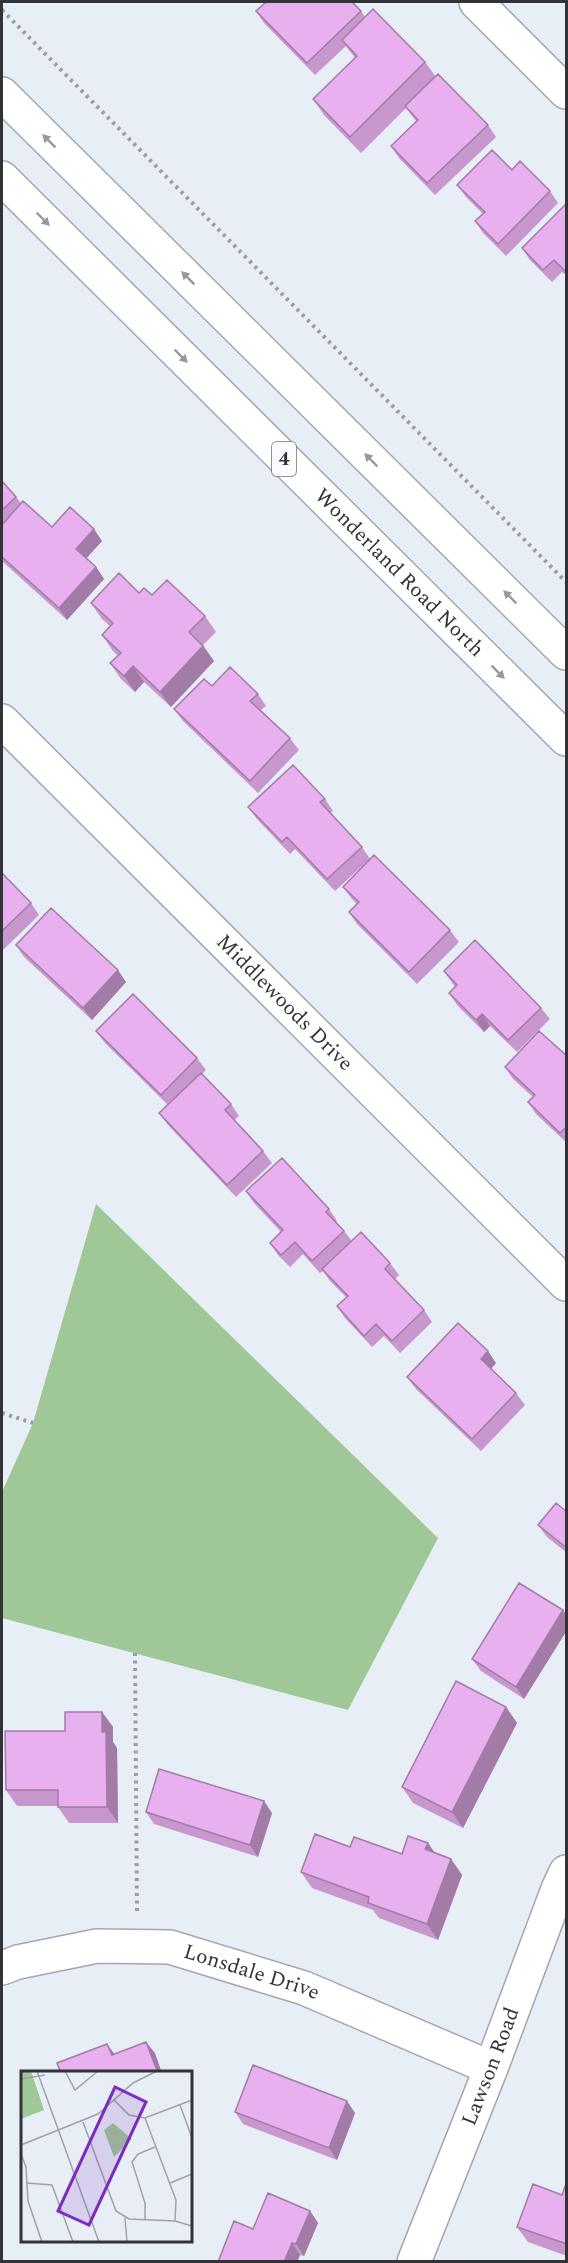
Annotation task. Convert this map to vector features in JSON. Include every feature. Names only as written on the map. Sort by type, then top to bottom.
[{"type":"street","points":[[476,2],[567,92]]},
{"type":"street","points":[[2,94],[567,653]]},
{"type":"street","name":"Wonderland Road North","points":[[2,178],[567,740]]},
{"type":"street","name":"Middlewoods Drive","points":[[2,721],[567,1284]]},
{"type":"street","name":"Lawson Road","points":[[414,2262],[491,2068],[558,1888],[567,1872]]},
{"type":"street","name":"Lonsdale Drive","points":[[2,1968],[18,1962],[97,1946],[170,1947],[304,1988],[491,2068]]},
{"type":"path","points":[[2,10],[567,582]]},
{"type":"path","points":[[2,1413],[33,1423]]},
{"type":"path","points":[[135,1653],[138,1946]]},
{"type":"green space","points":[[96,1204],[438,1538],[348,1710],[2,1618],[2,1492],[33,1423]]},
{"type":"building","points":[[266,2],[352,2],[361,11],[307,63],[256,11]]},
{"type":"building","points":[[373,9],[425,62],[350,137],[313,99],[357,56],[342,40]]},
{"type":"building","points":[[438,74],[488,125],[427,183],[391,146],[418,120],[405,106]]},
{"type":"building","points":[[492,150],[512,170],[520,161],[550,191],[498,244],[475,221],[485,212],[457,185]]},
{"type":"building","points":[[567,203],[567,273],[554,260],[543,270],[522,248]]},
{"type":"building","points":[[2,481],[16,497],[2,510]]},
{"type":"building","points":[[23,501],[52,527],[70,507],[94,529],[76,549],[96,567],[59,608],[2,557],[2,525]]},
{"type":"building","points":[[119,573],[139,593],[144,588],[152,595],[167,580],[205,616],[189,632],[203,646],[160,692],[133,666],[124,676],[110,663],[121,653],[102,635],[113,623],[91,603]]},
{"type":"building","points":[[230,667],[258,694],[250,701],[290,738],[250,781],[174,709],[204,679],[212,686]]},
{"type":"building","points":[[293,765],[325,799],[320,802],[362,847],[327,879],[287,837],[282,842],[248,807]]},
{"type":"building","points":[[374,855],[450,930],[409,972],[349,912],[359,902],[343,887]]},
{"type":"building","points":[[2,873],[31,903],[2,931]]},
{"type":"building","points":[[51,908],[118,970],[83,1008],[16,945]]},
{"type":"building","points":[[475,940],[541,1008],[508,1040],[482,1014],[476,1020],[449,993],[457,985],[444,971]]},
{"type":"building","points":[[133,994],[197,1058],[161,1095],[96,1031]]},
{"type":"building","points":[[539,1031],[567,1056],[567,1131],[564,1129],[560,1133],[528,1102],[535,1095],[505,1067]]},
{"type":"building","points":[[201,1073],[231,1104],[225,1110],[263,1151],[227,1185],[159,1113]]},
{"type":"building","points":[[282,1158],[329,1209],[326,1212],[344,1231],[312,1261],[295,1242],[281,1255],[270,1243],[283,1230],[246,1191]]},
{"type":"building","points":[[361,1232],[390,1263],[385,1269],[424,1310],[392,1341],[376,1324],[364,1336],[337,1306],[348,1296],[322,1269]]},
{"type":"building","points":[[458,1323],[488,1351],[481,1359],[516,1393],[472,1439],[407,1377]]},
{"type":"building","points":[[556,1503],[567,1512],[567,1548],[538,1525]]},
{"type":"building","points":[[519,1583],[563,1610],[516,1687],[472,1659]]},
{"type":"building","points":[[456,1681],[506,1707],[452,1812],[402,1787]]},
{"type":"building","points":[[65,1712],[102,1712],[102,1732],[106,1732],[107,1807],[58,1807],[58,1790],[6,1790],[5,1731],[65,1731]]},
{"type":"building","points":[[159,1769],[264,1801],[250,1845],[146,1812]]},
{"type":"building","points":[[315,1834],[350,1847],[354,1837],[402,1854],[408,1836],[428,1843],[425,1849],[451,1859],[427,1924],[368,1903],[369,1897],[301,1872]]},
{"type":"building","points":[[146,2042],[157,2071],[60,2071],[57,2063],[107,2044],[112,2055]]},
{"type":"building","points":[[253,2065],[347,2101],[329,2148],[235,2112]]},
{"type":"building","points":[[567,2181],[567,2244],[517,2227],[533,2184],[562,2195]]},
{"type":"building","points":[[268,2193],[310,2211],[296,2244],[292,2243],[284,2262],[218,2262],[234,2221],[253,2229]]}]
